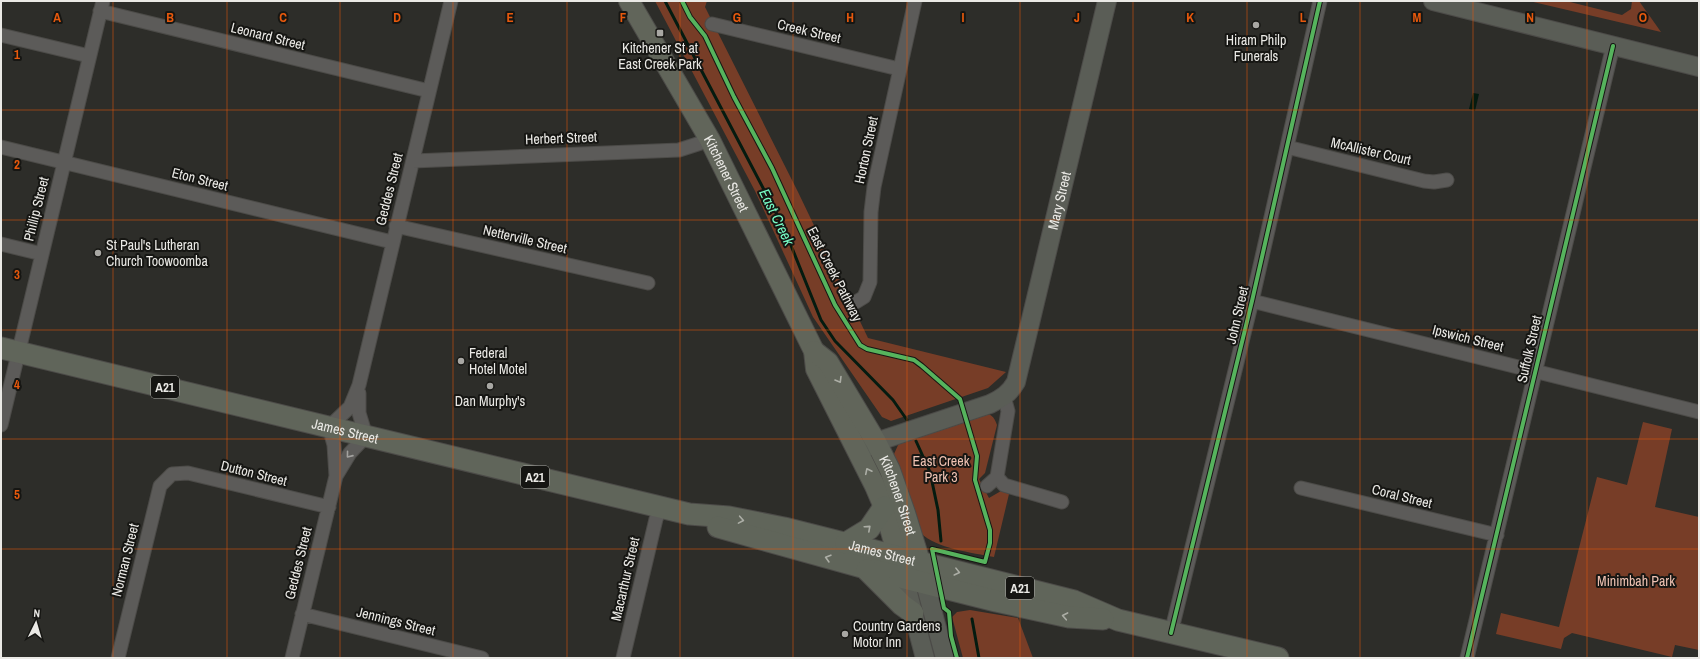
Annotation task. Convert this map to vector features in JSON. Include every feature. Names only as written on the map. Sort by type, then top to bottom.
[{"type":"highway","name":"James Street","points":[[10,350],[661,508],[689,514],[729,517],[846,543],[1074,601],[1118,620],[1278,658]]},
{"type":"highway","points":[[846,543],[869,529],[884,507]]},
{"type":"highway","name":"James Street","points":[[689,514],[727,530],[926,584],[1070,617],[1118,620]]},
{"type":"highway","points":[[865,568],[902,605],[913,613]]},
{"type":"main road","name":"Kitchener Street","points":[[629,1],[710,140],[814,351],[816,369],[884,507],[926,658]]},
{"type":"main road","name":"Mary Street","points":[[858,452],[876,442],[990,404],[1004,397],[1016,382],[1022,363],[1107,1]]},
{"type":"main road","points":[[1433,1],[1699,67]]},
{"type":"main road","name":"Kitchener Street","points":[[814,351],[828,362],[876,442],[895,483],[920,562],[945,658]]},
{"type":"street","name":"Geddes Street","points":[[292,658],[336,476],[334,445],[329,427],[350,407],[359,385],[392,242],[451,1]]},
{"type":"street","name":"Horton Street","points":[[856,302],[864,296],[870,282],[871,212],[874,187],[915,1]]},
{"type":"street","name":"John Street","points":[[1171,633],[1252,301],[1320,1]]},
{"type":"street","name":"Leonard Street","points":[[101,6],[429,91]]},
{"type":"street","name":"Phillip Street","points":[[1,425],[10,350],[42,254],[101,6]]},
{"type":"street","name":"Creek Street","points":[[712,24],[900,69]]},
{"type":"street","points":[[1,35],[89,56]]},
{"type":"street","name":"Suffolk Street","points":[[1467,658],[1497,535],[1534,370],[1613,46]]},
{"type":"street","name":"Herbert Street","points":[[412,160],[679,150],[710,140]]},
{"type":"street","name":"Eton Street","points":[[1,147],[392,242]]},
{"type":"street","name":"McAllister Court","points":[[1286,148],[1424,181],[1434,182],[1447,180]]},
{"type":"street","name":"Netterville Street","points":[[396,226],[648,283]]},
{"type":"street","points":[[1,244],[42,254]]},
{"type":"street","name":"Ipswich Street","points":[[1252,301],[1699,412]]},
{"type":"street","name":"Geddes Street","points":[[336,476],[350,453],[366,436],[359,413],[359,385]]},
{"type":"street","points":[[1004,397],[1008,411],[992,481],[1062,502]]},
{"type":"street","name":"Dutton Street","points":[[172,474],[188,473],[329,507]]},
{"type":"street","name":"Norman Street","points":[[118,658],[160,486],[172,474]]},
{"type":"street","name":"Coral Street","points":[[1300,488],[1497,535]]},
{"type":"street","name":"Macarthur Street","points":[[624,658],[656,519],[661,508]]},
{"type":"street","name":"Jennings Street","points":[[302,614],[482,658]]},
{"type":"green space","points":[[655,1],[707,1],[705,7],[798,192],[868,338],[1006,372],[988,388],[891,421],[882,417],[813,317],[755,191]]},
{"type":"green space","points":[[1529,1],[1566,1],[1622,15],[1631,9],[1632,1],[1639,1],[1661,32]]},
{"type":"green space","name":"East Creek Park 3","points":[[982,413],[992,416],[997,425],[985,473],[979,479],[989,498],[1001,491],[1009,494],[994,557],[965,552],[935,543],[921,533],[911,508],[894,454],[899,443]]},
{"type":"green space","name":"Minimbah Park","points":[[1643,422],[1672,429],[1655,507],[1699,517],[1699,650],[1675,645],[1672,657],[1572,633],[1564,638],[1561,649],[1496,634],[1501,613],[1559,627],[1597,477],[1627,485]]},
{"type":"green space","points":[[970,610],[1018,618],[1033,658],[963,658],[952,617],[957,612]]},
{"type":"shaded area","points":[[1473,93],[1479,94],[1475,111],[1469,109]]},
{"type":"waterway","name":"East Creek","points":[[665,1],[784,228],[821,320],[835,341],[893,400],[907,420]]},
{"type":"waterway","name":"East Creek","points":[[916,441],[930,472],[938,510],[941,541]]},
{"type":"waterway","name":"East Creek","points":[[972,619],[979,658]]},
{"type":"cycle path","name":"East Creek Pathway","points":[[682,1],[690,17],[705,36],[734,97],[772,168],[835,305],[860,345],[867,349],[914,360],[960,399],[977,456],[975,480],[990,530],[990,543],[985,562],[932,549],[944,608],[949,612],[951,636],[957,658]]},
{"type":"cycle path","points":[[1171,633],[1252,301],[1320,1]]},
{"type":"cycle path","points":[[1467,658],[1613,46]]},
{"type":"place","name":"Hiram Philp Funerals","points":[[1256,25]]},
{"type":"place","name":"Kitchener St at East Creek Park","points":[[660,33]]},
{"type":"place","name":"St Paul's Lutheran Church Toowoomba","points":[[98,253]]},
{"type":"place","name":"Federal Hotel Motel","points":[[461,361]]},
{"type":"place","name":"Dan Murphy's","points":[[490,386]]},
{"type":"place","name":"Country Gardens Motor Inn","points":[[845,634]]}]
